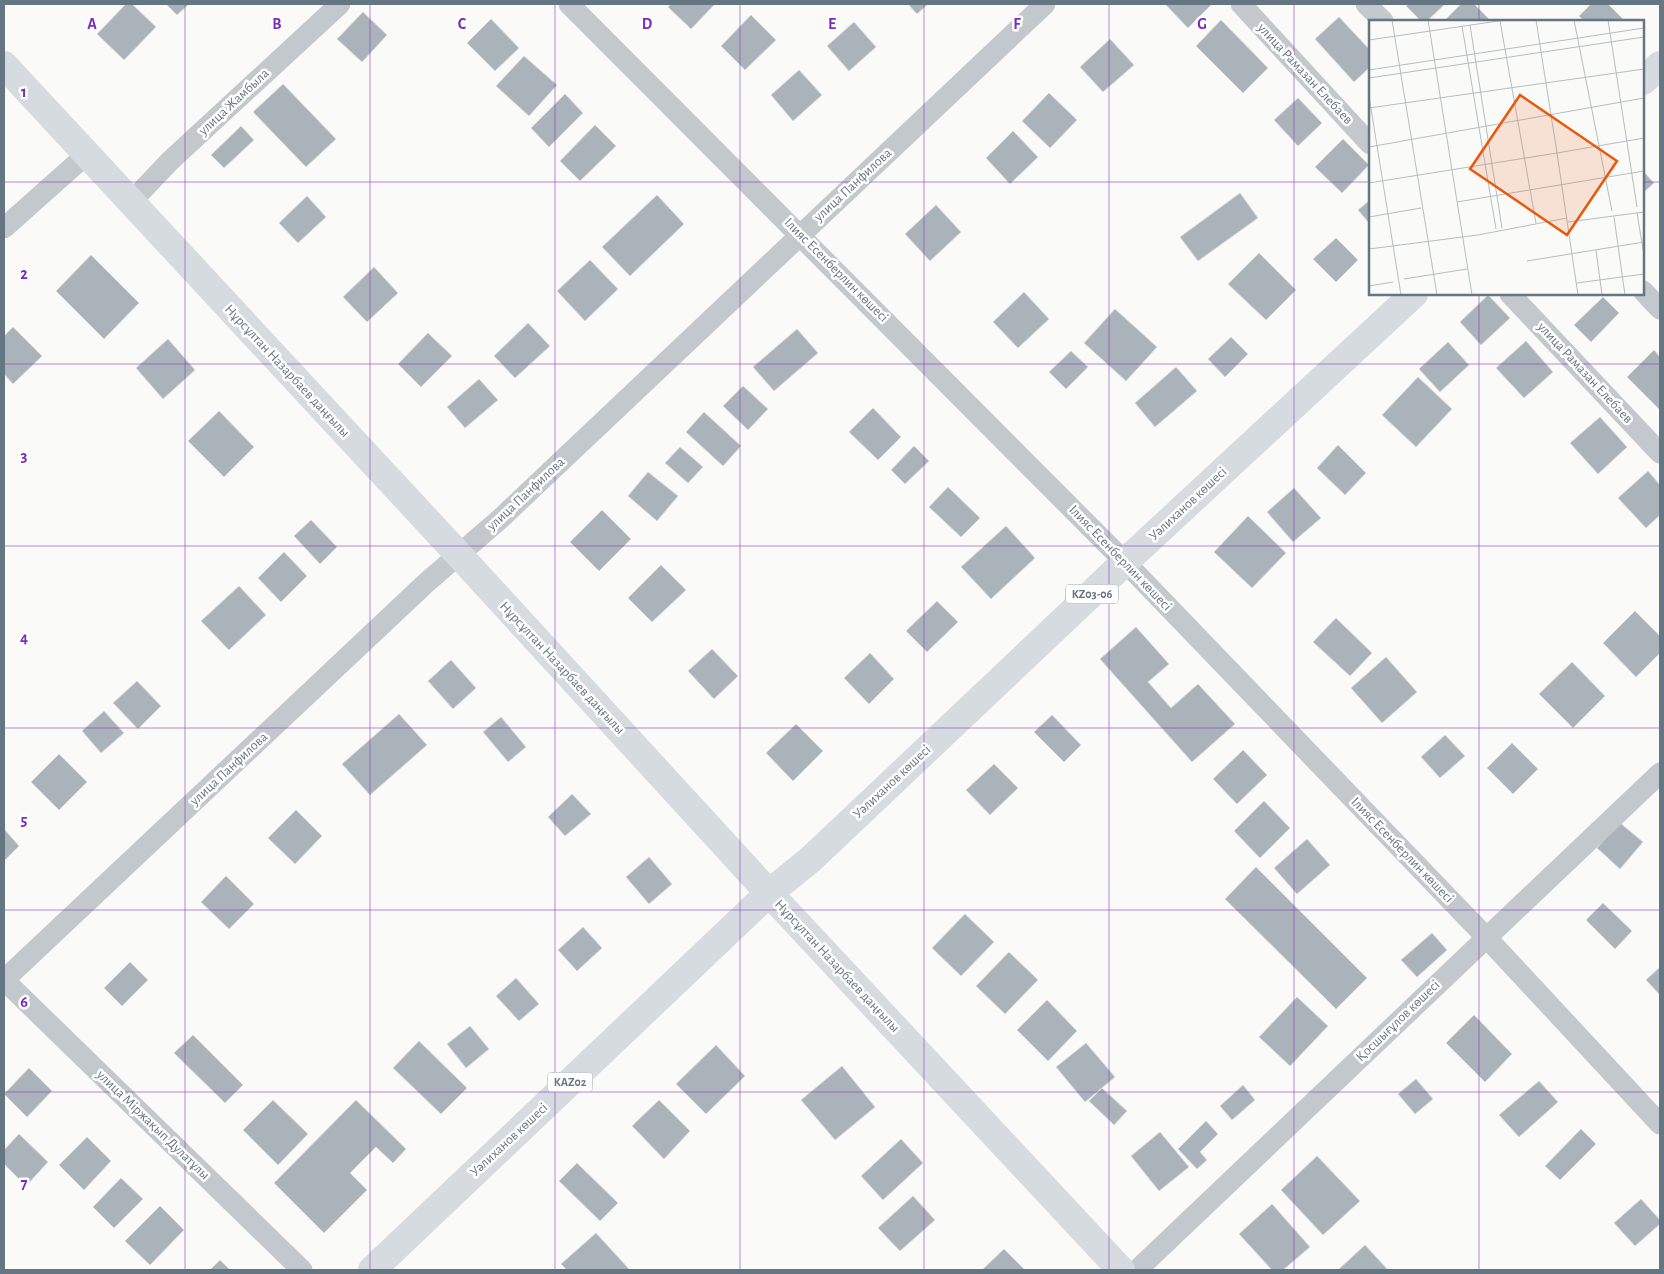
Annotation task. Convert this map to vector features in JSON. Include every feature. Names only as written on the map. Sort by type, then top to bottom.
[{"type":"main road","name":"Нұрсұлтан Назарбаев даңғылы","points":[[4,65],[459,555],[769,893],[1121,1270]]},
{"type":"main road","points":[[1644,80],[1660,65]]},
{"type":"main road","name":"Уәлиханов көшесі","points":[[372,1270],[769,893],[810,859],[1125,562],[1413,295]]},
{"type":"street","name":"улица Жамбыла","points":[[131,202],[170,162],[340,4]]},
{"type":"street","name":"Ілияс Есенберлин көшесі","points":[[569,4],[1125,562],[1486,937],[1660,1124]]},
{"type":"street","name":"улица Панфилова","points":[[4,980],[1045,4]]},
{"type":"street","name":"улица Рамазан Елебаев","points":[[1241,4],[1369,143]]},
{"type":"street","points":[[1366,4],[1382,20]]},
{"type":"street","points":[[4,228],[86,155]]},
{"type":"street","points":[[1644,292],[1660,309]]},
{"type":"street","name":"улица Рамазан Елебаев","points":[[1511,295],[1660,453]]},
{"type":"street","name":"Қосшығұлов көшесі","points":[[1137,1270],[1660,773]]},
{"type":"street","name":"улица Міржақып Дулатұлы","points":[[4,980],[302,1270]]},
{"type":"building","points":[[126,4],[132,4],[156,27],[124,60],[97,34]]},
{"type":"building","points":[[166,4],[189,4],[177,15]]},
{"type":"building","points":[[671,4],[715,4],[691,29],[668,7]]},
{"type":"building","points":[[908,4],[928,4],[917,14]]},
{"type":"building","points":[[1165,4],[1212,4],[1188,28]]},
{"type":"building","points":[[1409,4],[1445,4],[1428,20],[1420,20],[1406,6]]},
{"type":"building","points":[[1461,4],[1474,4],[1490,20],[1445,20]]},
{"type":"building","points":[[1591,4],[1608,4],[1624,20],[1583,20],[1579,16]]},
{"type":"building","points":[[363,12],[387,35],[362,62],[337,39]]},
{"type":"building","points":[[751,15],[776,40],[745,70],[721,46]]},
{"type":"building","points":[[1339,17],[1369,49],[1369,68],[1354,82],[1315,39]]},
{"type":"building","points":[[491,19],[519,48],[495,71],[467,43]]},
{"type":"building","points":[[1221,20],[1268,68],[1243,93],[1196,46]]},
{"type":"building","points":[[854,22],[876,47],[849,71],[827,46]]},
{"type":"building","points":[[1110,39],[1134,65],[1103,92],[1080,67]]},
{"type":"building","points":[[524,56],[557,85],[529,116],[496,86]]},
{"type":"building","points":[[799,70],[822,95],[793,121],[771,95]]},
{"type":"building","points":[[283,84],[336,139],[306,167],[253,112]]},
{"type":"building","points":[[1049,93],[1077,120],[1050,148],[1022,121]]},
{"type":"building","points":[[565,94],[583,113],[549,147],[531,128]]},
{"type":"building","points":[[1298,98],[1322,123],[1298,146],[1274,120]]},
{"type":"building","points":[[595,125],[616,146],[580,181],[560,161]]},
{"type":"building","points":[[241,126],[254,140],[224,168],[211,155]]},
{"type":"building","points":[[1013,131],[1038,157],[1010,184],[986,158]]},
{"type":"building","points":[[1343,139],[1369,165],[1342,193],[1315,167]]},
{"type":"building","points":[[1644,172],[1654,183],[1644,192]]},
{"type":"building","points":[[1240,193],[1258,218],[1198,261],[1180,237]]},
{"type":"building","points":[[657,195],[684,224],[630,276],[602,247]]},
{"type":"building","points":[[307,196],[326,217],[298,243],[279,223]]},
{"type":"building","points":[[1369,201],[1369,223],[1358,210]]},
{"type":"building","points":[[936,205],[961,232],[930,261],[905,234]]},
{"type":"building","points":[[1336,238],[1358,260],[1336,282],[1313,259]]},
{"type":"building","points":[[1259,253],[1296,290],[1266,320],[1228,284]]},
{"type":"building","points":[[91,255],[139,303],[104,339],[56,291]]},
{"type":"building","points":[[590,260],[618,289],[585,321],[557,291]]},
{"type":"building","points":[[374,267],[398,293],[367,322],[343,297]]},
{"type":"building","points":[[1024,292],[1049,319],[1018,348],[993,322]]},
{"type":"building","points":[[1488,295],[1510,318],[1481,345],[1460,322]]},
{"type":"building","points":[[1603,297],[1619,313],[1591,342],[1574,325]]},
{"type":"building","points":[[1115,309],[1157,347],[1126,381],[1084,343]]},
{"type":"building","points":[[528,323],[550,346],[515,378],[494,356]]},
{"type":"building","points":[[13,327],[42,356],[13,384],[4,374],[4,336]]},
{"type":"building","points":[[797,329],[818,353],[774,391],[753,367]]},
{"type":"building","points":[[428,333],[452,356],[421,387],[398,364]]},
{"type":"building","points":[[1231,337],[1248,354],[1225,377],[1208,359]]},
{"type":"building","points":[[168,339],[195,370],[163,399],[136,368]]},
{"type":"building","points":[[1526,341],[1553,372],[1524,398],[1496,368]]},
{"type":"building","points":[[1448,342],[1469,365],[1440,392],[1419,369]]},
{"type":"building","points":[[1654,350],[1660,357],[1660,410],[1627,377]]},
{"type":"building","points":[[1071,351],[1088,367],[1066,389],[1049,372]]},
{"type":"building","points":[[1176,367],[1197,391],[1155,427],[1135,403]]},
{"type":"building","points":[[1418,377],[1452,409],[1416,447],[1382,415]]},
{"type":"building","points":[[479,379],[498,400],[465,428],[447,407]]},
{"type":"building","points":[[743,386],[768,409],[748,430],[723,406]]},
{"type":"building","points":[[873,408],[901,437],[878,460],[849,432]]},
{"type":"building","points":[[219,411],[254,447],[224,477],[188,441]]},
{"type":"building","points":[[704,412],[741,446],[723,466],[686,432]]},
{"type":"building","points":[[1600,417],[1627,447],[1598,474],[1570,443]]},
{"type":"building","points":[[1338,445],[1366,473],[1345,495],[1317,468]]},
{"type":"building","points":[[914,446],[929,461],[905,484],[891,470]]},
{"type":"building","points":[[680,447],[703,467],[688,483],[665,463]]},
{"type":"building","points":[[1648,471],[1660,485],[1660,515],[1646,528],[1618,498]]},
{"type":"building","points":[[648,472],[678,496],[657,521],[628,496]]},
{"type":"building","points":[[948,487],[980,518],[961,537],[929,507]]},
{"type":"building","points":[[1294,488],[1321,518],[1293,542],[1267,512]]},
{"type":"building","points":[[602,510],[631,539],[599,571],[570,542]]},
{"type":"building","points":[[1248,516],[1286,553],[1252,588],[1214,552]]},
{"type":"building","points":[[311,520],[337,547],[320,564],[294,536]]},
{"type":"building","points":[[1006,526],[1035,558],[991,599],[961,567]]},
{"type":"building","points":[[284,552],[307,576],[281,602],[258,578]]},
{"type":"building","points":[[661,565],[686,590],[652,622],[628,598]]},
{"type":"building","points":[[239,586],[266,615],[229,650],[201,621]]},
{"type":"building","points":[[937,601],[958,622],[927,652],[906,631]]},
{"type":"building","points":[[1635,611],[1660,636],[1660,653],[1636,677],[1603,643]]},
{"type":"building","points":[[1336,618],[1372,653],[1350,676],[1313,642]]},
{"type":"building","points":[[1136,627],[1169,664],[1148,682],[1171,708],[1198,684],[1235,724],[1192,762],[1100,659]]},
{"type":"building","points":[[712,649],[738,676],[714,699],[688,671]]},
{"type":"building","points":[[870,653],[894,679],[869,704],[844,678]]},
{"type":"building","points":[[1386,657],[1417,692],[1382,723],[1351,688]]},
{"type":"building","points":[[451,660],[476,688],[453,709],[428,681]]},
{"type":"building","points":[[1572,662],[1605,696],[1573,728],[1539,694]]},
{"type":"building","points":[[137,681],[161,706],[138,729],[113,703]]},
{"type":"building","points":[[104,711],[124,733],[101,753],[82,731]]},
{"type":"building","points":[[399,714],[427,745],[370,795],[342,764]]},
{"type":"building","points":[[1052,715],[1081,745],[1064,762],[1034,732]]},
{"type":"building","points":[[501,717],[526,747],[508,762],[483,732]]},
{"type":"building","points":[[796,724],[823,751],[793,781],[766,753]]},
{"type":"building","points":[[1445,735],[1465,756],[1440,778],[1421,757]]},
{"type":"building","points":[[1512,743],[1538,769],[1513,794],[1487,768]]},
{"type":"building","points":[[1243,750],[1267,775],[1237,804],[1213,779]]},
{"type":"building","points":[[59,754],[87,782],[59,810],[31,782]]},
{"type":"building","points":[[994,764],[1018,788],[990,815],[966,790]]},
{"type":"building","points":[[572,794],[591,814],[565,836],[548,817]]},
{"type":"building","points":[[1264,801],[1290,828],[1260,858],[1234,831]]},
{"type":"building","points":[[296,810],[322,836],[295,864],[268,838]]},
{"type":"building","points":[[1619,822],[1643,842],[1620,869],[1597,848]]},
{"type":"building","points":[[4,829],[19,846],[4,861]]},
{"type":"building","points":[[1307,839],[1330,865],[1297,894],[1274,868]]},
{"type":"building","points":[[649,857],[672,884],[649,904],[626,877]]},
{"type":"building","points":[[1256,867],[1367,978],[1336,1009],[1225,899]]},
{"type":"building","points":[[226,876],[254,904],[229,929],[201,902]]},
{"type":"building","points":[[1603,903],[1632,931],[1615,949],[1586,920]]},
{"type":"building","points":[[965,914],[994,942],[961,976],[932,948]]},
{"type":"building","points":[[583,927],[602,948],[577,971],[558,950]]},
{"type":"building","points":[[1432,933],[1447,950],[1417,977],[1401,960]]},
{"type":"building","points":[[1009,952],[1038,980],[1005,1014],[976,986]]},
{"type":"building","points":[[130,962],[148,980],[122,1006],[104,988]]},
{"type":"building","points":[[1660,967],[1660,995],[1646,980]]},
{"type":"building","points":[[516,978],[539,1004],[519,1021],[496,996]]},
{"type":"building","points":[[1297,997],[1328,1026],[1290,1066],[1259,1037]]},
{"type":"building","points":[[1047,1000],[1077,1031],[1048,1061],[1017,1030]]},
{"type":"building","points":[[1474,1015],[1512,1054],[1485,1082],[1446,1043]]},
{"type":"building","points":[[470,1026],[489,1049],[466,1068],[447,1044]]},
{"type":"building","points":[[193,1035],[243,1085],[225,1103],[174,1053]]},
{"type":"building","points":[[419,1041],[467,1088],[441,1114],[393,1068]]},
{"type":"building","points":[[1086,1043],[1115,1077],[1085,1102],[1056,1067]]},
{"type":"building","points":[[716,1045],[745,1076],[706,1114],[676,1084]]},
{"type":"building","points":[[842,1066],[875,1107],[835,1140],[801,1100]]},
{"type":"building","points":[[29,1068],[52,1091],[27,1117],[4,1094]]},
{"type":"building","points":[[1416,1079],[1433,1099],[1415,1114],[1398,1094]]},
{"type":"building","points":[[1539,1081],[1558,1102],[1519,1137],[1499,1115]]},
{"type":"building","points":[[1243,1085],[1255,1100],[1232,1120],[1220,1106]]},
{"type":"building","points":[[1102,1088],[1127,1111],[1114,1125],[1089,1101]]},
{"type":"building","points":[[273,1100],[308,1134],[278,1165],[243,1130]]},
{"type":"building","points":[[356,1100],[406,1149],[393,1163],[376,1147],[350,1173],[367,1190],[324,1233],[274,1183]]},
{"type":"building","points":[[659,1100],[690,1131],[664,1159],[632,1126]]},
{"type":"building","points":[[1206,1121],[1218,1134],[1200,1152],[1207,1160],[1197,1169],[1178,1149]]},
{"type":"building","points":[[1581,1129],[1596,1144],[1560,1180],[1545,1166]]},
{"type":"building","points":[[1160,1132],[1189,1167],[1159,1191],[1131,1156]]},
{"type":"building","points":[[19,1134],[48,1162],[26,1186],[4,1164],[4,1150]]},
{"type":"building","points":[[87,1137],[111,1161],[84,1190],[59,1165]]},
{"type":"building","points":[[901,1139],[923,1163],[883,1200],[861,1176]]},
{"type":"building","points":[[1317,1156],[1360,1201],[1323,1235],[1281,1190]]},
{"type":"building","points":[[577,1163],[618,1203],[600,1221],[559,1181]]},
{"type":"building","points":[[121,1178],[143,1199],[114,1228],[93,1207]]},
{"type":"building","points":[[913,1196],[935,1220],[900,1251],[878,1228]]},
{"type":"building","points":[[1641,1199],[1660,1220],[1660,1224],[1635,1246],[1614,1223]]},
{"type":"building","points":[[1272,1204],[1310,1247],[1283,1270],[1272,1270],[1239,1234]]},
{"type":"building","points":[[160,1206],[184,1230],[150,1265],[125,1241]]},
{"type":"building","points":[[596,1233],[628,1270],[567,1270],[561,1264]]},
{"type":"building","points":[[1365,1245],[1388,1270],[1338,1270]]},
{"type":"building","points":[[1004,1249],[1025,1270],[982,1270]]},
{"type":"building","points":[[220,1260],[230,1270],[210,1270]]}]
